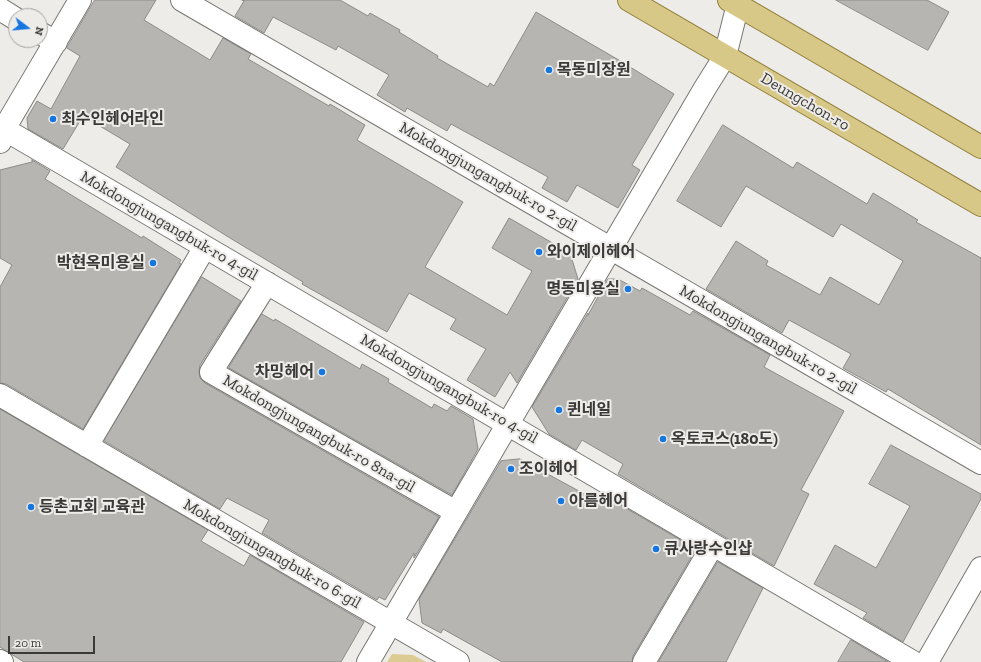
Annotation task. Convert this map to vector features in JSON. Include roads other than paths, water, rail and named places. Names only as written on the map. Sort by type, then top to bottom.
[{"type":"main road","name":"Deungchon-ro","points":[[629,0],[981,205]]},
{"type":"main road","points":[[735,2],[981,147]]},
{"type":"street","points":[[48,37],[80,0]]},
{"type":"street","name":"Mokdongjungangbuk-ro 2-gil","points":[[182,0],[981,463]]},
{"type":"street","points":[[368,662],[725,56],[735,2]]},
{"type":"street","points":[[2,137],[43,48]]},
{"type":"street","name":"Mokdongjungangbuk-ro 4-gil","points":[[2,137],[205,247],[913,662]]},
{"type":"street","points":[[87,446],[205,247]]},
{"type":"street","name":"Mokdongjungangbuk-ro 8na-gil","points":[[267,283],[211,372],[456,512]]},
{"type":"street","name":"Mokdongjungangbuk-ro 6-gil","points":[[0,395],[458,662]]},
{"type":"street","points":[[644,662],[713,545]]},
{"type":"street","points":[[927,662],[981,568]]},
{"type":"place","name":"목동미장원","points":[[549,70]]},
{"type":"place","name":"최수인헤어라인","points":[[53,119]]},
{"type":"place","name":"와이제이헤어","points":[[539,252]]},
{"type":"place","name":"박현옥미용실","points":[[153,263]]},
{"type":"place","name":"명동미용실","points":[[628,289]]},
{"type":"place","name":"차밍헤어","points":[[322,372]]},
{"type":"place","name":"퀸네일","points":[[559,410]]},
{"type":"place","name":"옥토코스(180도)","points":[[663,439]]},
{"type":"place","name":"조이헤어","points":[[511,469]]},
{"type":"place","name":"아름헤어","points":[[561,501]]},
{"type":"place","name":"등촌교회 교육관","points":[[31,507]]},
{"type":"place","name":"큐사랑수인샵","points":[[656,549]]}]
